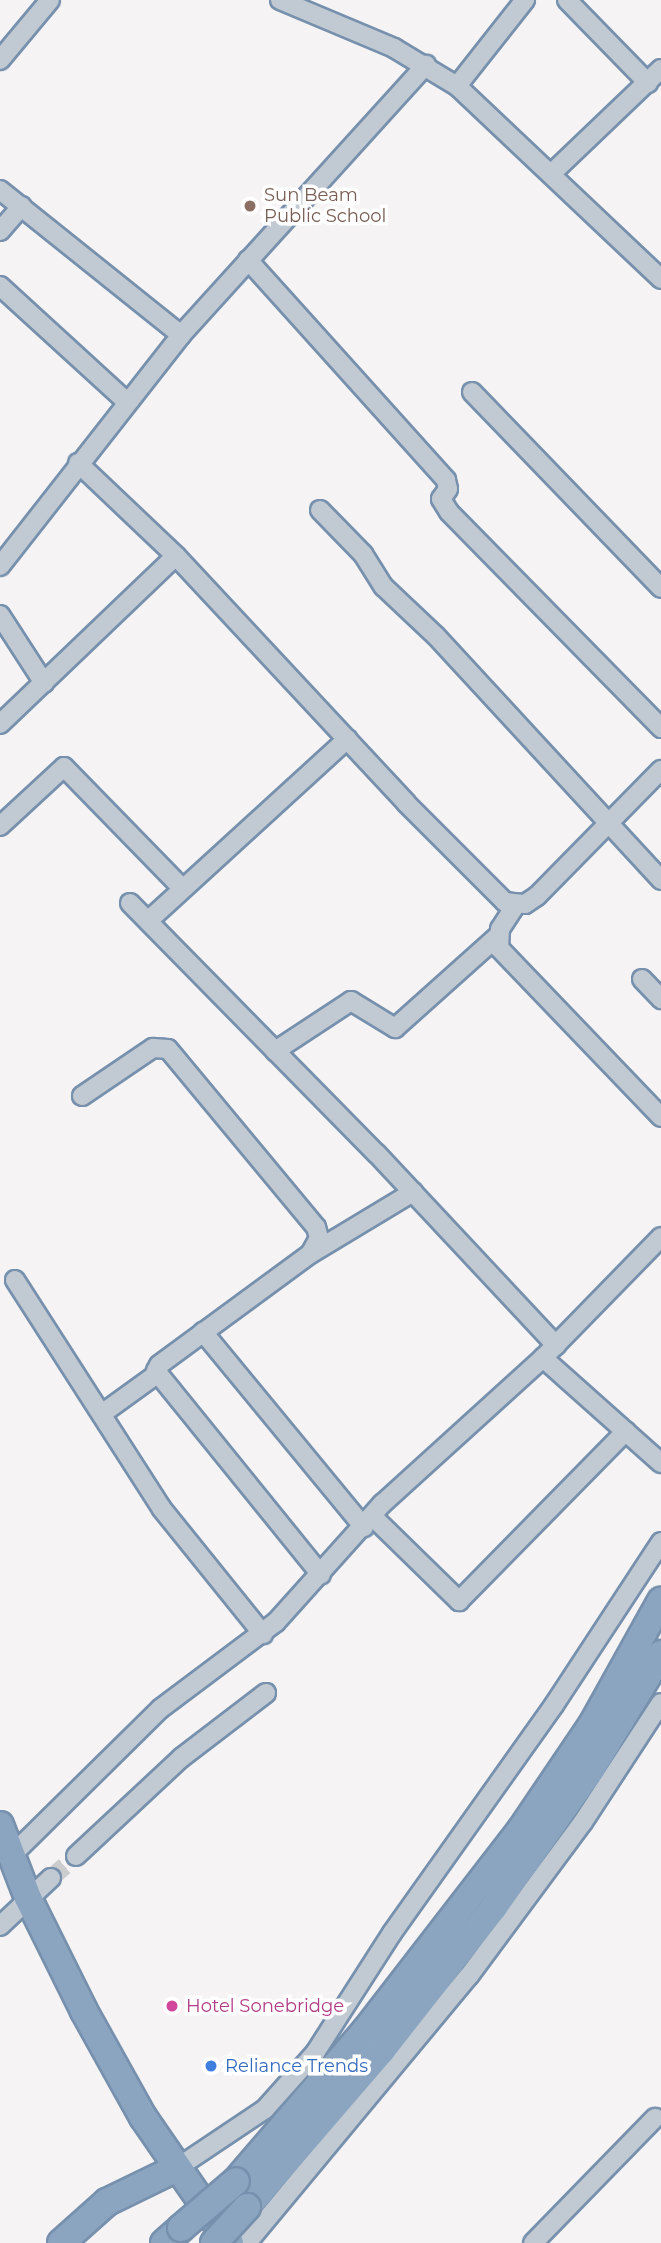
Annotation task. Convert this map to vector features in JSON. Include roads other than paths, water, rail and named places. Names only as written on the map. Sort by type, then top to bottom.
[{"type":"highway","points":[[172,2235],[236,2181],[366,2030],[520,1831],[593,1723],[661,1601]]},
{"type":"highway","points":[[214,2243],[382,2050],[494,1907],[590,1771],[661,1654]]},
{"type":"highway","points":[[0,1825],[14,1853],[28,1899],[90,2021],[177,2168],[230,2243]]},
{"type":"highway","points":[[61,2243],[107,2202],[177,2168]]},
{"type":"street","points":[[0,60],[50,0]]},
{"type":"street","points":[[280,0],[426,65],[457,86],[661,279]]},
{"type":"street","points":[[457,86],[525,0]]},
{"type":"street","points":[[567,0],[648,83]]},
{"type":"street","points":[[0,566],[126,401],[181,335],[426,65]]},
{"type":"street","points":[[551,174],[661,69]]},
{"type":"street","points":[[0,190],[181,335]]},
{"type":"street","points":[[0,231],[22,206]]},
{"type":"street","points":[[248,260],[446,480],[449,489],[441,499],[449,512],[661,728]]},
{"type":"street","points":[[0,286],[126,401]]},
{"type":"street","points":[[472,392],[661,588]]},
{"type":"street","points":[[78,463],[176,556],[494,893],[515,906]]},
{"type":"street","points":[[320,510],[363,554],[384,587],[436,636],[661,880]]},
{"type":"street","points":[[0,724],[176,556]]},
{"type":"street","points":[[0,615],[44,682]]},
{"type":"street","points":[[148,921],[347,739]]},
{"type":"street","points":[[0,826],[64,767],[183,889]]},
{"type":"street","points":[[275,1051],[351,1001],[395,1028],[498,936],[515,906],[537,896],[610,825],[661,770]]},
{"type":"street","points":[[130,903],[413,1192],[549,1352],[661,1463]]},
{"type":"street","points":[[498,936],[499,948],[661,1117]]},
{"type":"street","points":[[642,979],[661,999]]},
{"type":"street","points":[[82,1096],[153,1048],[168,1049],[310,1218],[319,1238],[310,1254]]},
{"type":"street","points":[[103,1413],[157,1374],[159,1365],[310,1254],[413,1192]]},
{"type":"street","points":[[14,1853],[143,1724],[263,1634],[321,1575],[368,1521],[549,1352],[661,1237]]},
{"type":"street","points":[[15,1280],[103,1413],[162,1509],[263,1634]]},
{"type":"street","points":[[203,1332],[368,1521],[459,1601],[626,1431]]},
{"type":"street","points":[[157,1374],[321,1575]]},
{"type":"street","points":[[177,2168],[246,2125],[300,2073],[392,1933],[569,1683],[661,1542]]},
{"type":"street","points":[[76,1856],[181,1758],[265,1693]]},
{"type":"street","points":[[247,2243],[469,1976],[583,1822],[661,1703]]},
{"type":"street","points":[[0,1926],[51,1878]]},
{"type":"street","points":[[533,2243],[655,2118]]},
{"type":"tunnel","points":[[51,1878],[76,1856]]},
{"type":"place","name":"Sun Beam Public School","points":[[250,206]]},
{"type":"place","name":"Hotel Sonebridge","points":[[172,2006]]},
{"type":"place","name":"Reliance Trends","points":[[211,2066]]}]
